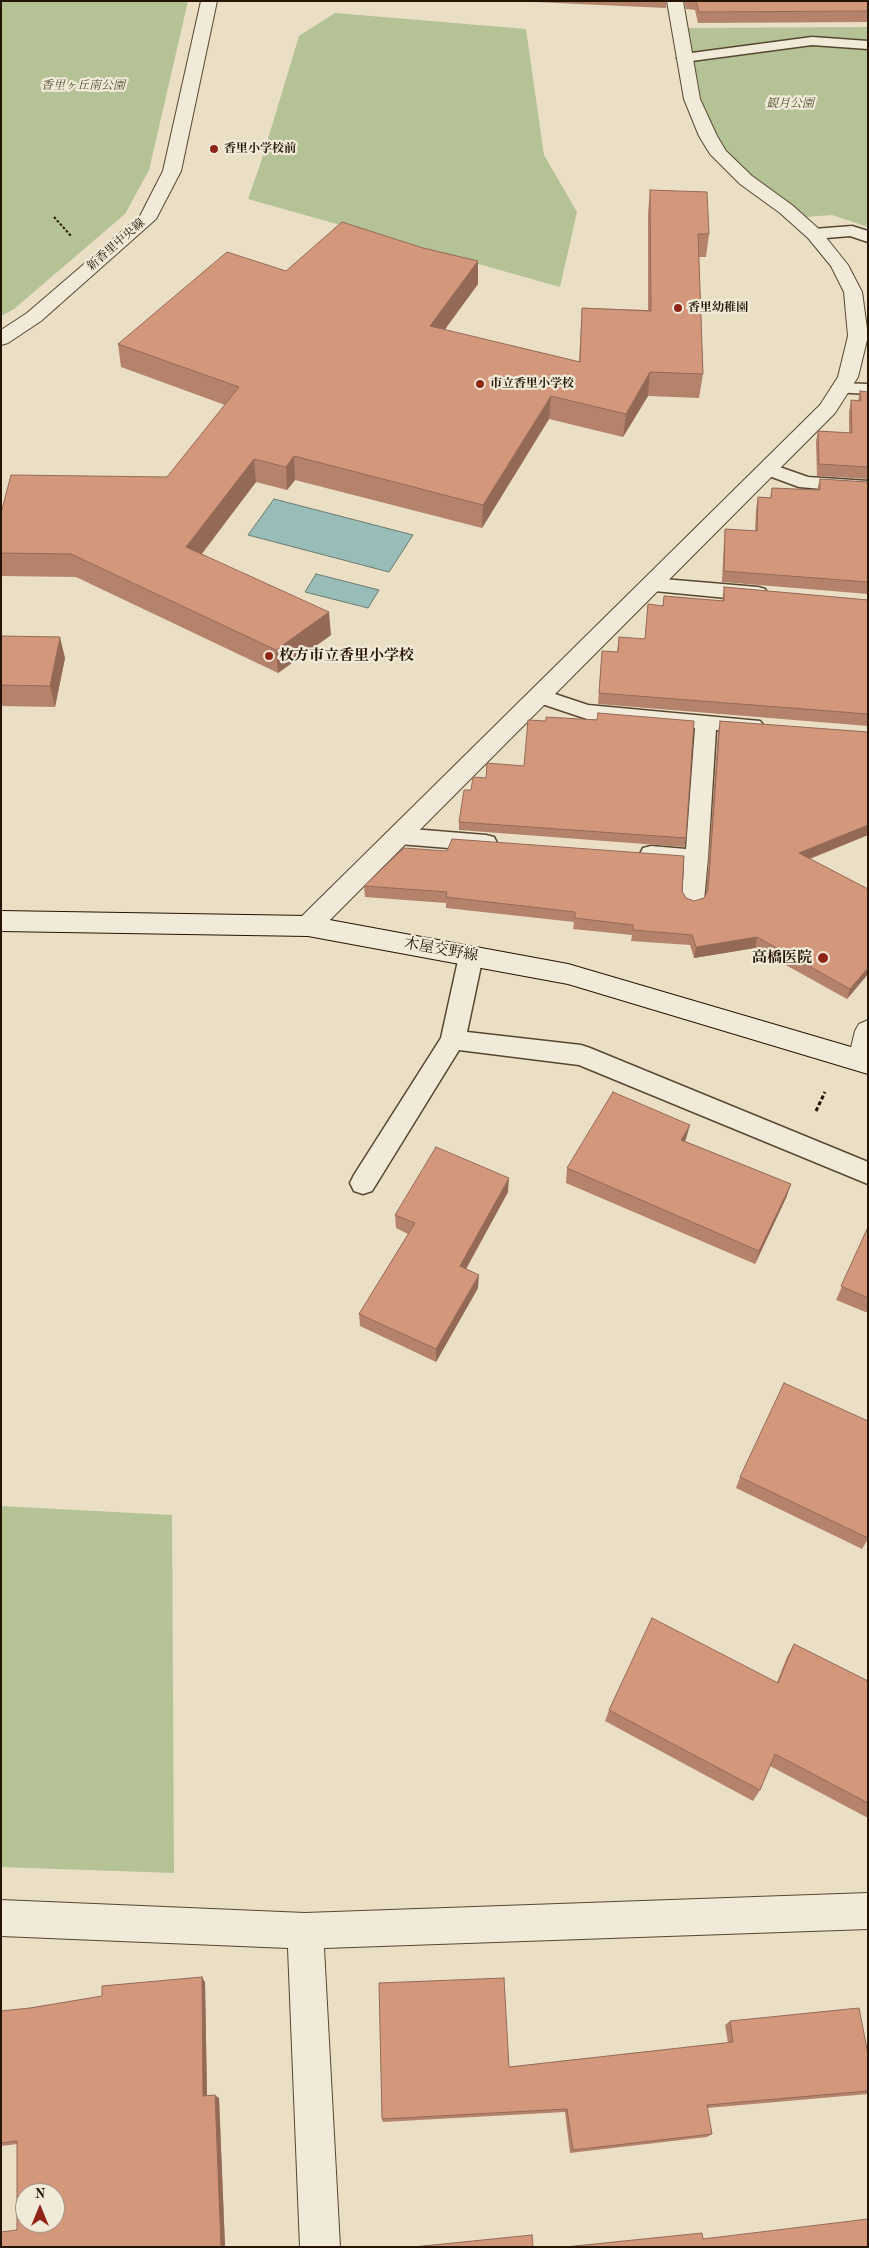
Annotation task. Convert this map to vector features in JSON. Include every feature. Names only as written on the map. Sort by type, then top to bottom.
[{"type":"street","name":"新香里中央線","points":[[1,339],[34,317],[147,219],[172,171],[209,1]]},
{"type":"street","points":[[308,926],[828,409],[848,377],[858,336],[853,292],[839,265],[814,234],[746,180],[719,154],[694,106],[675,1]]},
{"type":"street","name":"木屋交野線","points":[[1,921],[308,926],[568,974],[857,1059]]},
{"type":"street","points":[[857,1059],[868,1031]]},
{"type":"street","points":[[1,1918],[305,1931],[867,1915]]},
{"type":"street","points":[[305,1931],[320,2247]]},
{"type":"lane","points":[[684,58],[812,41],[868,45]]},
{"type":"lane","points":[[814,234],[852,232],[868,237]]},
{"type":"lane","points":[[842,388],[868,389]]},
{"type":"lane","points":[[768,469],[806,483],[868,487]]},
{"type":"lane","points":[[651,585],[779,596]]},
{"type":"lane","points":[[540,696],[587,712],[774,728]]},
{"type":"lane","points":[[693,901],[706,722]]},
{"type":"lane","points":[[399,836],[508,844]]},
{"type":"lane","points":[[628,853],[697,858]]},
{"type":"lane","points":[[363,1183],[453,1040],[471,956]]},
{"type":"lane","points":[[453,1040],[581,1055],[868,1173]]},
{"type":"path","points":[[54,216],[77,243]]},
{"type":"path","points":[[801,1146],[857,1059]]},
{"type":"green space","name":"香里ヶ丘南公園","points":[[188,1],[149,170],[125,214],[14,309],[1,316],[1,2]]},
{"type":"green space","points":[[335,13],[526,29],[544,155],[577,212],[560,287],[248,199],[299,36]]},
{"type":"green space","name":"観月公園","points":[[868,27],[868,227],[832,215],[806,217],[754,178],[728,153],[717,135],[701,99],[688,28]]},
{"type":"green space","points":[[1,1506],[172,1515],[174,1873],[1,1867]]},
{"type":"water","points":[[274,499],[413,535],[389,572],[248,535]]},
{"type":"water","points":[[316,574],[379,590],[368,608],[305,592]]},
{"type":"building","points":[[696,1],[868,1],[868,11],[699,12]]},
{"type":"building","points":[[650,190],[707,192],[709,234],[698,234],[703,374],[650,372],[626,414],[551,396],[483,505],[294,456],[286,467],[254,459],[186,547],[329,612],[276,650],[71,554],[1,553],[1,513],[11,475],[167,477],[239,387],[118,344],[227,252],[286,271],[342,222],[423,248],[478,261],[430,326],[580,362],[582,308],[651,311]]},
{"type":"building","points":[[860,391],[868,392],[868,467],[819,464],[818,431],[852,433],[851,400],[861,401]]},
{"type":"building","points":[[820,479],[868,482],[868,582],[724,571],[725,529],[757,531],[758,497],[771,498],[772,488],[820,490]]},
{"type":"building","points":[[724,587],[868,600],[868,714],[599,693],[602,651],[618,652],[619,637],[645,639],[648,604],[663,606],[664,596],[724,601]]},
{"type":"building","points":[[1,636],[60,637],[50,686],[1,685]]},
{"type":"building","points":[[598,713],[694,721],[686,838],[459,822],[464,790],[471,790],[473,777],[486,778],[487,763],[524,766],[528,720],[546,721],[546,717],[597,720]]},
{"type":"building","points":[[720,721],[868,732],[868,825],[799,853],[868,889],[868,968],[850,989],[757,937],[696,947],[692,935],[633,930],[633,925],[575,918],[575,912],[446,897],[447,892],[364,886],[404,848],[447,851],[452,839],[684,856],[682,891],[686,898],[694,901],[704,898],[708,890]]},
{"type":"building","points":[[613,1092],[690,1125],[681,1140],[791,1184],[759,1251],[567,1168]]},
{"type":"building","points":[[436,1147],[509,1178],[460,1266],[479,1275],[436,1349],[359,1314],[415,1223],[395,1215]]},
{"type":"building","points":[[868,1227],[868,1298],[841,1286]]},
{"type":"building","points":[[784,1383],[868,1421],[868,1538],[740,1477]]},
{"type":"building","points":[[652,1618],[778,1683],[794,1644],[868,1681],[868,1803],[775,1754],[760,1790],[609,1710]]},
{"type":"building","points":[[202,1977],[203,2096],[215,2095],[221,2247],[1,2247],[1,2232],[15,2230],[15,2233],[65,2233],[65,2183],[17,2183],[17,2141],[1,2143],[1,2011],[102,1996],[102,1986]]},
{"type":"building","points":[[504,1978],[509,2067],[733,2042],[730,2021],[859,2008],[868,2054],[868,2091],[707,2105],[712,2134],[573,2150],[567,2109],[382,2119],[379,1983]]},
{"type":"building","points":[[868,2219],[868,2247],[565,2247],[702,2233],[703,2239]]},
{"type":"building","points":[[532,2235],[533,2247],[413,2247]]},
{"type":"place","name":"香里小学校前","points":[[214,149]]},
{"type":"place","name":"香里幼稚園","points":[[678,308]]},
{"type":"place","name":"市立香里小学校","points":[[480,384]]},
{"type":"place","name":"枚方市立香里小学校","points":[[269,656]]},
{"type":"place","name":"高橋医院","points":[[823,958]]}]
